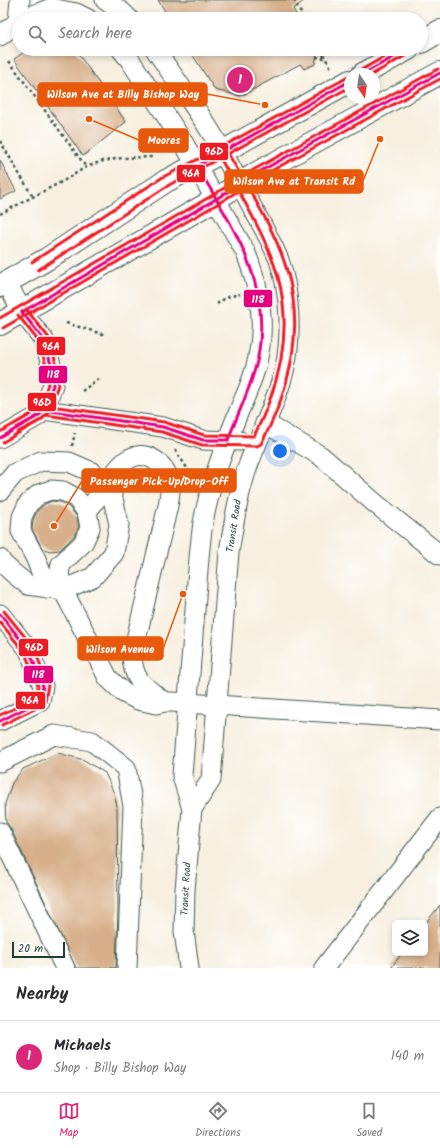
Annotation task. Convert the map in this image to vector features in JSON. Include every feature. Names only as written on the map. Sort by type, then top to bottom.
[{"type":"main road","points":[[428,38],[440,32]]},
{"type":"main road","points":[[374,68],[395,56]]},
{"type":"main road","points":[[0,324],[216,199],[257,173],[440,73]]},
{"type":"main road","points":[[3,284],[47,259],[166,181],[197,166],[344,84]]},
{"type":"street","points":[[20,0],[20,12]]},
{"type":"street","points":[[83,0],[91,12]]},
{"type":"street","points":[[105,0],[123,10]]},
{"type":"street","points":[[41,12],[51,8],[71,12]]},
{"type":"street","points":[[0,36],[12,26]]},
{"type":"street","name":"Transit Road","points":[[127,56],[197,166],[245,251],[253,270],[261,307],[262,329],[258,357],[250,385],[214,474],[203,523],[182,776],[192,809],[185,890],[184,924],[188,968]]},
{"type":"street","name":"Transit Road","points":[[160,56],[209,129],[240,184],[279,260],[285,283],[288,306],[289,337],[285,366],[278,392],[257,441],[240,492],[233,526],[229,552],[211,780],[192,809]]},
{"type":"street","points":[[0,438],[38,416],[44,410],[53,385],[53,372],[44,340],[22,312],[3,284]]},
{"type":"street","points":[[44,410],[163,427],[203,440],[257,441]]},
{"type":"street","points":[[265,423],[320,456],[376,504],[440,555]]},
{"type":"street","points":[[87,512],[115,473],[126,461],[134,456],[147,456],[158,461],[166,471],[170,485],[168,506],[132,656],[132,667],[139,681],[164,702]]},
{"type":"street","points":[[0,491],[15,473],[41,461],[69,462],[92,472],[106,485],[114,499],[120,524],[114,553],[93,577],[55,589],[28,585],[2,564],[0,559]]},
{"type":"street","points":[[55,589],[61,564],[83,543],[90,528],[87,512],[76,498],[63,491],[52,490],[38,494],[28,504],[22,517],[22,531],[36,559],[103,668],[115,685],[124,693],[138,700],[156,704],[164,702],[440,720]]},
{"type":"street","points":[[0,614],[29,650],[43,686],[40,701],[1,722]]},
{"type":"street","points":[[0,762],[54,735],[92,741],[126,768],[133,806],[127,968]]},
{"type":"street","points":[[324,968],[440,818]]},
{"type":"street","points":[[0,832],[65,968]]},
{"type":"path","points":[[294,0],[300,12]]},
{"type":"path","points":[[316,56],[325,58],[331,68]]},
{"type":"path","points":[[9,61],[86,167]]},
{"type":"path","points":[[0,141],[32,197]]},
{"type":"path","points":[[0,214],[86,167],[103,161],[122,158],[152,157]]},
{"type":"path","points":[[216,304],[227,297],[241,294]]},
{"type":"path","points":[[66,323],[106,335]]},
{"type":"path","points":[[82,391],[101,377]]},
{"type":"building","points":[[158,0],[305,0],[293,9],[295,12],[166,12]]},
{"type":"building","points":[[18,56],[80,56],[126,122],[83,156],[14,59]]},
{"type":"building","points":[[193,56],[317,56],[315,64],[304,69],[300,64],[241,96],[215,90]]},
{"type":"building","points":[[0,160],[16,191],[0,199]]},
{"type":"building","points":[[52,501],[60,502],[69,507],[77,517],[79,527],[74,536],[60,550],[50,551],[42,548],[32,529],[33,520],[37,511],[45,504]]},
{"type":"building","points":[[58,753],[84,760],[105,773],[114,793],[117,806],[118,911],[116,968],[76,968],[10,827],[6,822],[5,804],[12,783],[23,769]]},
{"type":"building","points":[[440,905],[440,968],[391,968],[400,956],[428,956],[428,920]]},
{"type":"transit line","name":"96D","points":[[365,68],[386,56]]},
{"type":"transit line","name":"118","points":[[374,68],[395,56]]},
{"type":"transit line","name":"96A","points":[[380,70],[405,56]]},
{"type":"transit line","name":"96D","points":[[0,318],[213,195],[255,169],[438,69]]},
{"type":"transit line","name":"118","points":[[22,312],[216,199],[257,173],[440,73]]},
{"type":"transit line","name":"96D","points":[[32,262],[163,177],[220,148],[344,79]]},
{"type":"transit line","name":"96A","points":[[3,328],[219,203],[260,177],[440,79]]},
{"type":"transit line","name":"118","points":[[197,166],[344,84]]},
{"type":"transit line","name":"96A","points":[[38,270],[169,185],[344,90]]},
{"type":"transit line","name":"96A","points":[[3,442],[41,420],[46,415],[162,432],[202,445],[257,446],[261,444],[279,404],[291,362],[294,340],[293,296],[288,274],[277,242],[261,210],[226,150]]},
{"type":"transit line","name":"96D","points":[[0,432],[35,412],[44,405],[164,422],[204,435],[254,436],[270,398],[277,378],[281,359],[284,339],[282,298],[278,277],[267,246],[218,154]]},
{"type":"transit line","name":"118","points":[[197,166],[236,234],[254,280],[259,304],[261,330],[258,357],[249,389],[228,440]]},
{"type":"transit line","name":"96A","points":[[18,432],[41,420],[48,413],[58,385],[58,371],[49,338],[26,309]]},
{"type":"transit line","name":"118","points":[[16,428],[38,416],[44,410],[53,385],[53,372],[44,340],[22,312]]},
{"type":"transit line","name":"96D","points":[[14,424],[35,412],[40,407],[48,384],[48,373],[39,342],[18,315]]},
{"type":"transit line","name":"118","points":[[0,438],[38,416],[44,410],[163,427],[203,440],[228,440]]},
{"type":"transit line","name":"96D","points":[[2,725],[43,705],[45,702],[48,685],[34,648],[4,611]]},
{"type":"transit line","name":"118","points":[[0,614],[29,650],[43,686],[40,701],[0,721]]},
{"type":"transit line","name":"96A","points":[[0,622],[25,653],[38,686],[36,698],[0,715]]},
{"type":"place","name":"Michaels","points":[[240,80]]},
{"type":"place","name":"Wilson Ave at Billy Bishop Way","points":[[265,105]]},
{"type":"place","name":"Moores","points":[[89,119]]},
{"type":"place","name":"Wilson Ave at Transit Rd","points":[[380,139]]},
{"type":"place","name":"Passenger Pick-Up/Drop-Off","points":[[54,526]]},
{"type":"place","name":"Wilson Avenue","points":[[183,594]]}]
